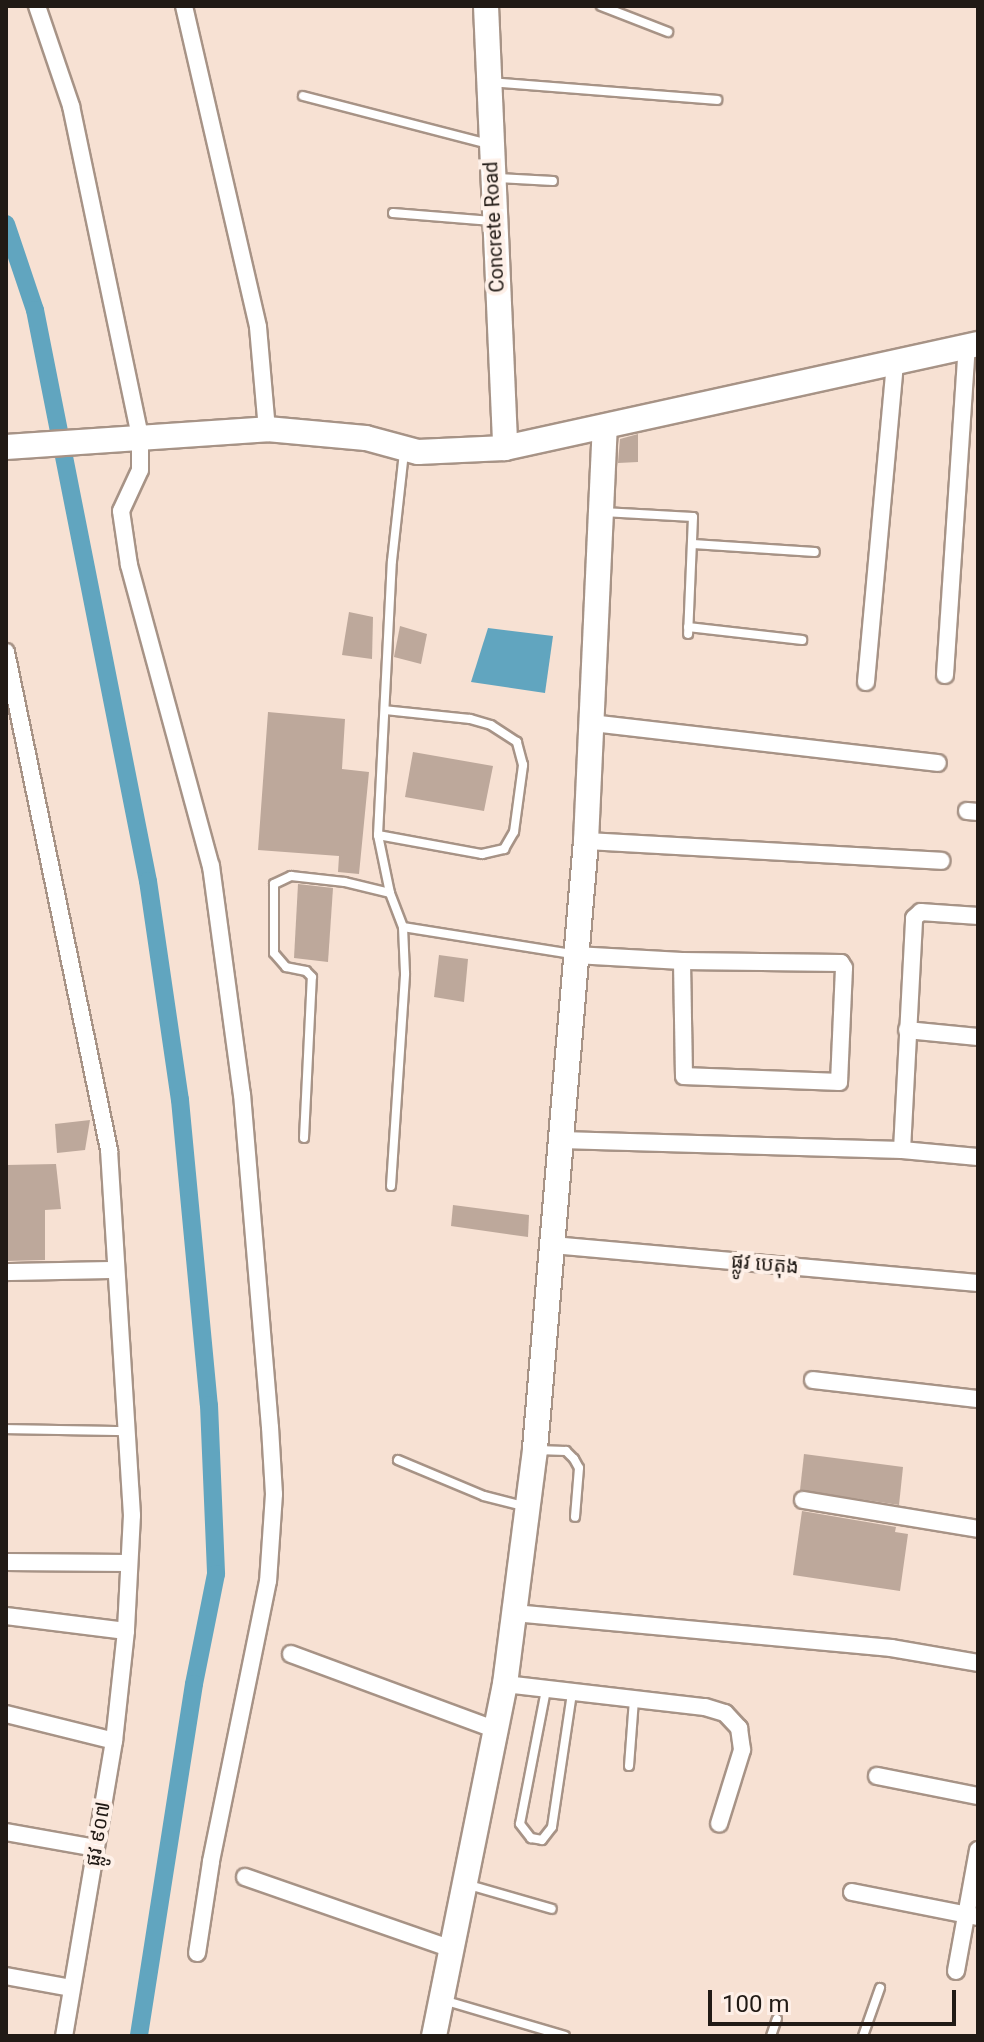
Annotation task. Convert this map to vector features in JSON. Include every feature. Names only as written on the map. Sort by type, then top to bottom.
[{"type":"street","points":[[37,6],[71,106],[140,470],[121,511],[129,565],[211,866],[242,1094],[274,1494],[268,1581],[211,1862],[197,1953]]},
{"type":"street","points":[[184,6],[258,327],[267,429]]},
{"type":"street","name":"Concrete Road","points":[[486,6],[489,145],[505,448]]},
{"type":"street","points":[[6,447],[267,429],[366,438],[418,452],[505,448],[973,345],[945,675]]},
{"type":"street","points":[[866,682],[895,363]]},
{"type":"street","points":[[434,2036],[505,1684],[535,1449],[586,841],[605,428]]},
{"type":"street","name":"ផ្លូវ ៩០៧","points":[[6,652],[109,1150],[132,1515],[126,1631],[114,1741],[64,2036]]},
{"type":"street","points":[[592,723],[938,763]]},
{"type":"street","points":[[586,841],[941,861]]},
{"type":"street","points":[[902,1150],[914,918],[921,912],[978,916]]},
{"type":"street","points":[[575,955],[843,965],[840,1080],[836,1084],[684,1076],[682,961]]},
{"type":"street","points":[[907,1030],[978,1037]]},
{"type":"street","points":[[561,1140],[902,1150],[978,1157]]},
{"type":"street","name":"ផ្លូវ បេតុង","points":[[552,1245],[978,1283]]},
{"type":"street","points":[[6,1272],[115,1270]]},
{"type":"street","points":[[813,1380],[978,1399]]},
{"type":"street","points":[[803,1500],[978,1529]]},
{"type":"street","points":[[6,1562],[128,1563]]},
{"type":"street","points":[[514,1613],[891,1648],[978,1663]]},
{"type":"street","points":[[6,1616],[126,1631]]},
{"type":"street","points":[[291,1654],[496,1730]]},
{"type":"street","points":[[505,1684],[705,1707],[725,1713],[739,1728],[742,1750],[719,1824]]},
{"type":"street","points":[[6,1714],[114,1741]]},
{"type":"street","points":[[877,1776],[978,1796]]},
{"type":"street","points":[[6,1832],[96,1848]]},
{"type":"street","points":[[956,1971],[972,1916],[978,1850]]},
{"type":"street","points":[[245,1877],[452,1949]]},
{"type":"street","points":[[852,1892],[972,1916]]},
{"type":"street","points":[[6,1976],[71,1988]]},
{"type":"lane","points":[[601,6],[668,32]]},
{"type":"lane","points":[[487,82],[717,100]]},
{"type":"lane","points":[[303,96],[489,145]]},
{"type":"lane","points":[[491,178],[553,181]]},
{"type":"lane","points":[[393,213],[494,221]]},
{"type":"lane","points":[[391,1186],[405,973],[403,927],[390,893],[378,835],[392,561],[404,449]]},
{"type":"lane","points":[[602,512],[693,517],[688,630],[802,640]]},
{"type":"lane","points":[[693,544],[815,552]]},
{"type":"lane","points":[[378,835],[482,854],[504,849],[514,832],[523,765],[517,742],[491,725],[470,719],[385,710]]},
{"type":"lane","points":[[304,1138],[312,977],[306,971],[286,967],[274,953],[274,884],[291,876],[345,882],[390,893]]},
{"type":"lane","points":[[403,927],[575,955]]},
{"type":"lane","points":[[6,1429],[127,1431]]},
{"type":"lane","points":[[535,1449],[566,1451],[574,1459],[579,1468],[575,1517]]},
{"type":"lane","points":[[398,1460],[484,1496],[527,1508]]},
{"type":"lane","points":[[546,1690],[520,1824],[531,1838],[542,1840],[552,1827],[572,1693]]},
{"type":"lane","points":[[629,1766],[634,1699]]},
{"type":"lane","points":[[465,1884],[552,1909]]},
{"type":"lane","points":[[863,2036],[880,1988]]},
{"type":"lane","points":[[441,1999],[565,2036]]},
{"type":"lane","points":[[771,2036],[777,2019]]},
{"type":"water","points":[[488,628],[553,636],[545,693],[471,682]]},
{"type":"building","points":[[638,434],[638,462],[618,463],[620,439]]},
{"type":"building","points":[[349,612],[373,617],[372,659],[342,655]]},
{"type":"building","points":[[400,626],[427,634],[421,664],[394,657]]},
{"type":"building","points":[[268,712],[345,719],[342,769],[369,772],[359,874],[338,872],[339,856],[258,850]]},
{"type":"building","points":[[413,752],[493,766],[484,811],[405,797]]},
{"type":"building","points":[[298,884],[333,888],[328,962],[294,958]]},
{"type":"building","points":[[439,955],[468,959],[464,1002],[434,997]]},
{"type":"building","points":[[90,1120],[85,1150],[57,1153],[55,1124]]},
{"type":"building","points":[[56,1164],[61,1209],[45,1210],[45,1260],[6,1261],[6,1165]]},
{"type":"building","points":[[453,1205],[529,1215],[528,1237],[451,1226]]},
{"type":"building","points":[[804,1454],[903,1467],[899,1505],[800,1490]]},
{"type":"building","points":[[802,1511],[896,1527],[895,1532],[908,1534],[900,1591],[793,1575]]},
{"type":"waterway","points":[[6,224],[35,310],[148,881],[180,1100],[209,1405],[216,1574],[194,1684],[139,2036]]}]
